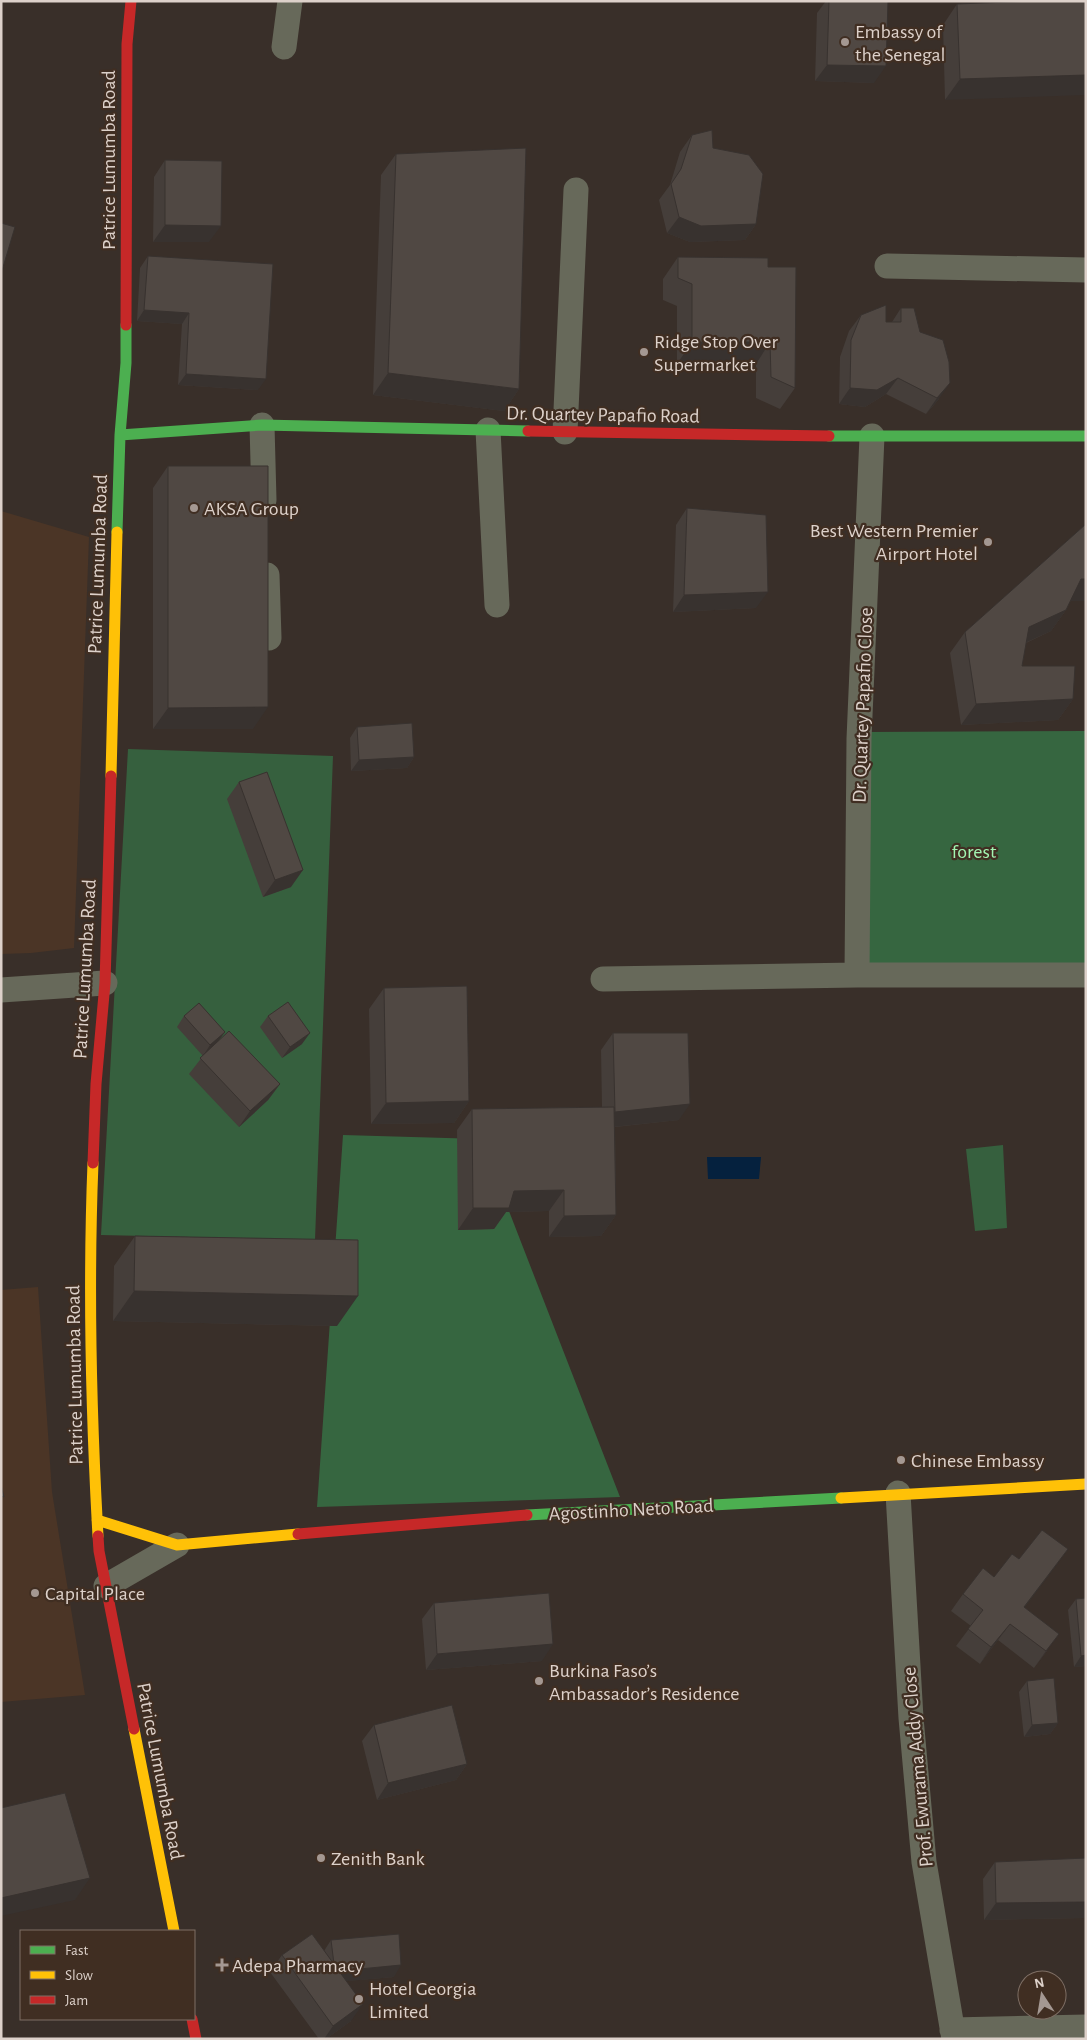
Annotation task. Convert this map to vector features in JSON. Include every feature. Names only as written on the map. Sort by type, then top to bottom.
[{"type":"street","name":"Patrice Lumumba Road","points":[[131,1],[127,54],[126,363],[120,434],[105,983],[96,1084],[91,1206],[92,1423],[99,1551],[174,1930]]},
{"type":"street","points":[[284,48],[290,1]]},
{"type":"street","points":[[565,432],[576,190]]},
{"type":"street","points":[[887,266],[1086,270]]},
{"type":"street","name":"Dr. Quartey Papafio Road","points":[[120,434],[262,425],[565,432],[994,437],[1086,436]]},
{"type":"street","points":[[262,425],[265,522]]},
{"type":"street","points":[[488,430],[497,605]]},
{"type":"street","name":"Dr. Quartey Papafio Close","points":[[857,975],[859,739],[872,436]]},
{"type":"street","points":[[266,551],[268,638]]},
{"type":"street","points":[[603,979],[857,975],[1086,975]]},
{"type":"street","points":[[1,990],[105,983]]},
{"type":"street","name":"Agostinho Neto Road","points":[[97,1520],[177,1545],[507,1516],[1086,1484]]},
{"type":"street","name":"Prof. Ewurama Addy Close","points":[[898,1493],[911,1718],[924,1862],[953,2034]]},
{"type":"street","name":"Agostinho Neto Road","points":[[106,1586],[177,1545]]},
{"type":"street","points":[[192,2020],[196,2039]]},
{"type":"street","points":[[953,2034],[1086,2027]]},
{"type":"shaded area","points":[[1,511],[89,537],[74,948],[1,954]]},
{"type":"shaded area","name":"Capital Place","points":[[38,1287],[52,1492],[85,1695],[1,1702],[1,1290]]},
{"type":"green space","name":"forest","points":[[1086,731],[1086,969],[860,970],[866,732]]},
{"type":"green space","points":[[128,749],[333,756],[315,1240],[101,1235]]},
{"type":"green space","points":[[343,1135],[481,1139],[620,1497],[317,1507]]},
{"type":"green space","points":[[1003,1145],[1007,1228],[975,1231],[966,1149]]},
{"type":"water","points":[[707,1157],[761,1157],[759,1179],[708,1179]]},
{"type":"building","points":[[829,1],[888,1],[886,66],[827,65]]},
{"type":"building","points":[[1086,1],[1086,75],[960,79],[957,4]]},
{"type":"building","points":[[712,130],[713,148],[749,155],[763,174],[756,224],[701,226],[679,217],[671,184],[681,169],[692,135]]},
{"type":"building","points":[[526,148],[519,389],[388,373],[396,154]]},
{"type":"building","points":[[165,160],[222,161],[221,226],[165,225]]},
{"type":"building","points":[[1,223],[15,227],[1,274]]},
{"type":"building","points":[[148,256],[273,264],[266,379],[186,374],[189,313],[144,310]]},
{"type":"building","points":[[678,257],[768,258],[768,267],[796,267],[795,388],[771,377],[770,342],[692,342],[692,284],[678,278]]},
{"type":"building","points":[[886,305],[886,322],[901,322],[901,308],[914,308],[920,332],[943,340],[949,362],[950,383],[937,398],[898,378],[877,390],[850,388],[851,340],[861,315]]},
{"type":"building","points":[[168,466],[268,466],[268,707],[168,708]]},
{"type":"building","points":[[687,508],[766,515],[768,592],[684,595]]},
{"type":"building","points":[[1086,524],[1086,579],[1081,579],[1066,610],[1029,627],[1022,666],[1075,666],[1073,699],[976,704],[965,632]]},
{"type":"building","points":[[412,723],[414,757],[359,760],[357,727]]},
{"type":"building","points":[[267,772],[303,870],[275,880],[239,782]]},
{"type":"building","points":[[467,986],[469,1101],[386,1103],[384,988]]},
{"type":"building","points":[[288,1002],[310,1033],[290,1047],[268,1016]]},
{"type":"building","points":[[199,1003],[225,1032],[210,1045],[184,1016]]},
{"type":"building","points":[[229,1031],[280,1084],[250,1111],[200,1058]]},
{"type":"building","points":[[613,1033],[688,1033],[690,1104],[615,1112]]},
{"type":"building","points":[[614,1107],[616,1215],[564,1216],[564,1190],[514,1191],[509,1208],[473,1208],[472,1109]]},
{"type":"building","points":[[135,1236],[358,1240],[358,1296],[134,1291]]},
{"type":"building","points":[[1,1485],[4,1497],[1,1496]]},
{"type":"building","points":[[1042,1530],[1068,1549],[1024,1607],[1059,1634],[1046,1651],[1010,1624],[991,1647],[968,1629],[983,1610],[963,1594],[983,1568],[994,1577],[1012,1554],[1019,1559]]},
{"type":"building","points":[[549,1593],[553,1644],[437,1654],[434,1603]]},
{"type":"building","points":[[1086,1598],[1086,1655],[1081,1656],[1076,1599]]},
{"type":"building","points":[[1054,1678],[1058,1723],[1032,1725],[1027,1681]]},
{"type":"building","points":[[452,1705],[467,1764],[388,1783],[374,1725]]},
{"type":"building","points":[[65,1793],[90,1878],[1,1898],[1,1808]]},
{"type":"building","points":[[1086,1858],[1086,1902],[996,1903],[995,1862]]},
{"type":"building","points":[[312,1934],[363,2004],[333,2026],[282,1955]]},
{"type":"building","points":[[399,1934],[401,1965],[339,1971],[334,1964],[331,1940]]},
{"type":"traffic: fast","points":[[117,532],[120,435],[126,363],[126,325]]},
{"type":"traffic: fast","points":[[120,435],[262,425],[528,431]]},
{"type":"traffic: fast","points":[[829,436],[1086,436]]},
{"type":"traffic: fast","points":[[527,1515],[841,1498]]},
{"type":"traffic: slow","points":[[111,776],[117,532]]},
{"type":"traffic: slow","points":[[93,1163],[91,1350],[98,1536]]},
{"type":"traffic: slow","points":[[841,1498],[1086,1484]]},
{"type":"traffic: slow","points":[[97,1520],[177,1545],[298,1534]]},
{"type":"traffic: slow","points":[[134,1729],[174,1930]]},
{"type":"traffic: jam","points":[[126,325],[127,44],[131,1]]},
{"type":"traffic: jam","points":[[528,431],[829,436]]},
{"type":"traffic: jam","points":[[93,1163],[96,1084],[105,983],[111,776]]},
{"type":"traffic: jam","points":[[298,1534],[527,1515]]},
{"type":"traffic: jam","points":[[98,1536],[99,1551],[134,1729]]},
{"type":"traffic: jam","points":[[192,2020],[196,2039]]},
{"type":"place","name":"Embassy of the Senegal","points":[[845,42]]},
{"type":"place","name":"Ridge Stop Over Supermarket","points":[[644,352]]},
{"type":"place","name":"AKSA Group","points":[[194,508]]},
{"type":"place","name":"Best Western Premier Airport Hotel","points":[[988,542]]},
{"type":"place","name":"Chinese Embassy","points":[[901,1460]]},
{"type":"place","name":"Capital Place","points":[[35,1593]]},
{"type":"place","name":"Burkina Faso’s Ambassador’s Residence","points":[[539,1681]]},
{"type":"place","name":"Zenith Bank","points":[[321,1858]]},
{"type":"place","name":"Adepa Pharmacy","points":[[222,1965]]},
{"type":"place","name":"Hotel Georgia Limited","points":[[359,1999]]}]
